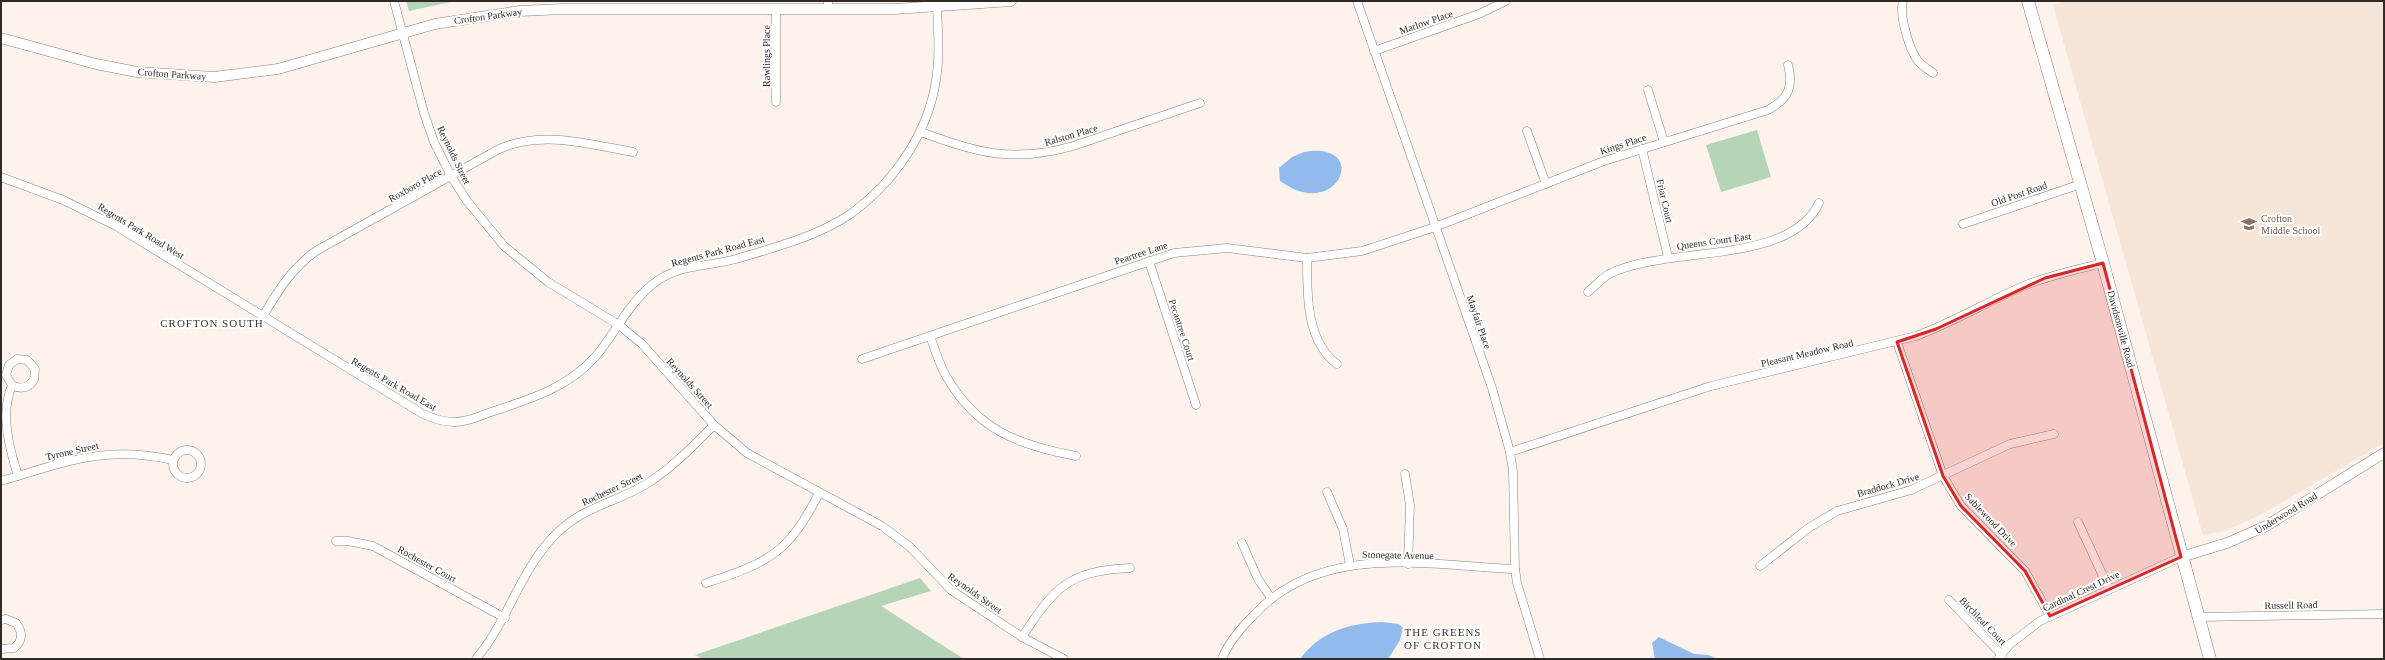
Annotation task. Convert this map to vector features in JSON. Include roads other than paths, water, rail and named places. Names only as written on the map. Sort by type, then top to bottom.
[{"type":"main road","name":"Davidsonville Road","points":[[2028,1],[2103,263],[2154,448],[2181,557],[2210,659]]},
{"type":"street","name":"Reynolds Street","points":[[394,1],[424,113],[434,142],[451,176],[483,222],[525,265],[571,297],[619,325],[642,344],[714,425],[747,453],[897,536],[910,547],[951,590],[1022,637],[1064,659]]},
{"type":"street","name":"Crofton Parkway","points":[[1,38],[96,64],[137,72],[214,77],[278,69],[318,59],[403,32],[479,16],[520,11],[776,9],[828,5],[937,7],[1011,1]]},
{"type":"street","name":"Mayfair Place","points":[[1357,1],[1492,388],[1510,452],[1514,495],[1515,569],[1540,659]]},
{"type":"street","name":"Marlow Place","points":[[1374,51],[1479,14],[1506,1]]},
{"type":"street","points":[[1903,1],[1902,21],[1913,52],[1918,61],[1933,73]]},
{"type":"street","name":"Regents Park Road East","points":[[263,316],[424,414],[447,422],[463,421],[549,392],[577,374],[595,357],[639,298],[652,284],[665,276],[697,265],[735,259],[799,238],[851,214],[891,177],[921,132],[930,106],[936,81],[939,47],[937,7]]},
{"type":"street","name":"Rawlings Place","points":[[776,9],[776,102]]},
{"type":"street","name":"Kings Place","points":[[1435,227],[1597,163],[1768,110],[1779,104],[1789,92],[1791,76],[1788,65]]},
{"type":"street","points":[[1648,90],[1664,142]]},
{"type":"street","name":"Ralston Place","points":[[921,132],[962,148],[983,153],[1029,155],[1052,152],[1073,146],[1200,103]]},
{"type":"street","points":[[1527,131],[1546,184]]},
{"type":"street","name":"Roxboro Place","points":[[263,316],[285,279],[304,259],[499,149],[530,139],[562,140],[633,152]]},
{"type":"street","name":"Friar Court","points":[[1642,149],[1668,257]]},
{"type":"street","name":"Regents Park Road West","points":[[1,177],[31,187],[88,211],[263,316]]},
{"type":"street","name":"Old Post Road","points":[[1963,224],[2081,184]]},
{"type":"street","name":"Queens Court East","points":[[1588,292],[1610,274],[1668,257],[1763,244],[1800,227],[1813,216],[1819,202]]},
{"type":"street","name":"Peartree Lane","points":[[862,359],[1174,253],[1209,248],[1248,250],[1307,258],[1362,251],[1435,227]]},
{"type":"street","points":[[1307,258],[1308,300],[1315,333],[1327,356],[1337,364]]},
{"type":"street","name":"Pecantree Court","points":[[1149,261],[1196,405]]},
{"type":"street","name":"Pleasant Meadow Road","points":[[1510,452],[1711,386],[1897,342],[1936,329],[2020,287],[2045,278],[2103,263]]},
{"type":"street","points":[[930,336],[946,375],[970,407],[987,423],[1023,444],[1076,456]]},
{"type":"street","name":"Sablewood Drive","points":[[1897,342],[1943,476],[1961,506],[2024,571],[2050,616]]},
{"type":"street","points":[[12,386],[4,403],[4,414],[8,444],[18,476]]},
{"type":"street","name":"Rochester Street","points":[[476,659],[505,618],[533,563],[543,549],[558,533],[574,519],[592,508],[620,497],[648,483],[680,459],[714,425]]},
{"type":"street","name":"Braddock Drive","points":[[1760,566],[1810,527],[1837,511],[1911,490],[2010,444],[2054,434]]},
{"type":"street","name":"Tyrone Street","points":[[1,481],[97,454],[130,453],[173,460]]},
{"type":"street","name":"Underwood Road","points":[[2181,557],[2227,543],[2266,526],[2384,453]]},
{"type":"street","points":[[1405,474],[1410,505],[1408,564]]},
{"type":"street","points":[[1327,492],[1343,529],[1350,565]]},
{"type":"street","points":[[706,583],[751,568],[783,546],[801,526],[819,493]]},
{"type":"street","points":[[2078,522],[2108,589]]},
{"type":"street","name":"Rochester Court","points":[[336,541],[348,540],[372,546],[505,618]]},
{"type":"street","points":[[1242,543],[1258,579],[1271,598]]},
{"type":"street","name":"Cardinal Crest Drive","points":[[2000,657],[2024,633],[2050,616],[2181,557]]},
{"type":"street","name":"Stonegate Avenue","points":[[1222,659],[1239,631],[1271,598],[1289,586],[1328,569],[1350,565],[1408,564],[1515,569]]},
{"type":"street","points":[[1022,637],[1048,599],[1070,581],[1095,571],[1130,568]]},
{"type":"street","name":"Birchleaf Court","points":[[1949,600],[2000,657]]},
{"type":"street","name":"Russell Road","points":[[2198,617],[2384,614]]},
{"type":"street","points":[[1,620],[6,619],[16,623],[21,634],[18,645],[4,650],[8,659]]},
{"type":"water","points":[[1323,151],[1336,157],[1341,165],[1341,174],[1336,183],[1326,190],[1314,193],[1298,191],[1280,181],[1279,168],[1292,157],[1304,152]]},
{"type":"water","points":[[1382,622],[1399,624],[1403,628],[1400,640],[1388,659],[1300,659],[1316,642],[1336,631],[1358,624]]},
{"type":"water","points":[[1659,637],[1694,654],[1708,655],[1718,659],[1655,659],[1652,643]]},
{"type":"place","name":"Crofton Middle School","points":[[2249,224]]},
{"type":"district","name":"CROFTON SOUTH","points":[[212,323]]},
{"type":"district","name":"THE GREENS OF CROFTON","points":[[1443,638]]}]
